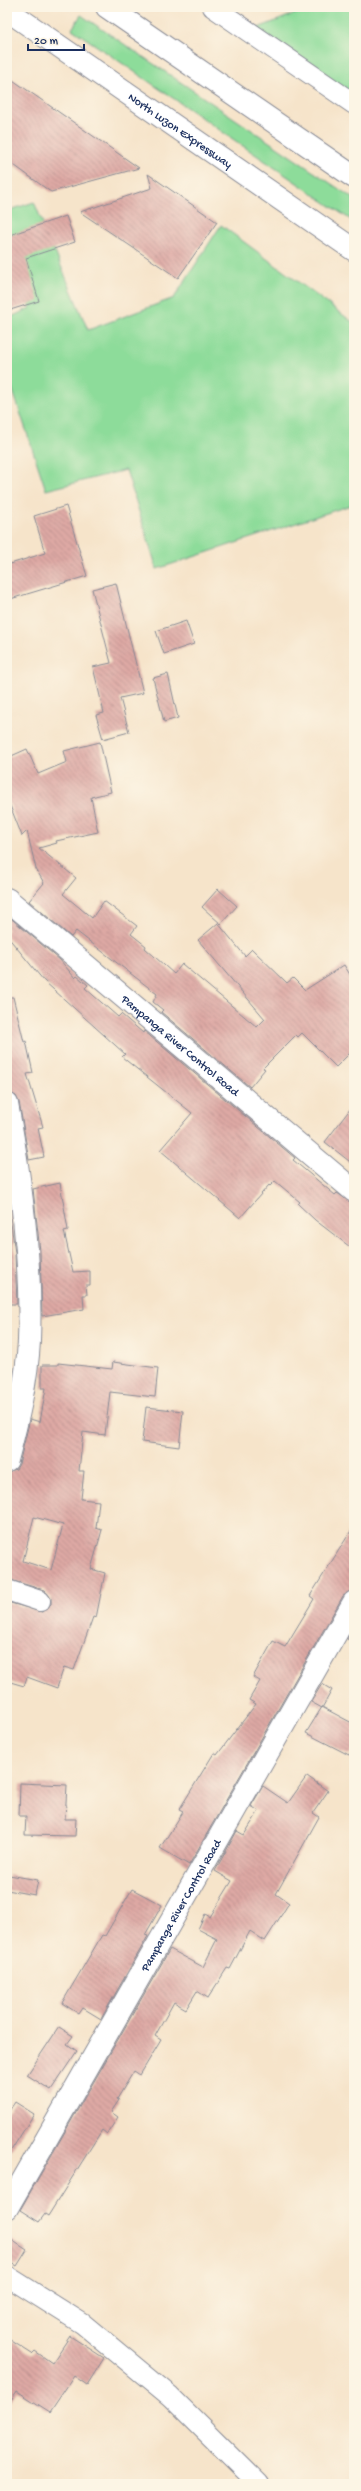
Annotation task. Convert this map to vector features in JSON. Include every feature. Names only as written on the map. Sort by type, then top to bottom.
[{"type":"main road","points":[[107,7],[354,177]]},
{"type":"main road","name":"North Luzon Expressway","points":[[7,10],[354,250]]},
{"type":"main road","name":"Pampanga River Control Road","points":[[7,899],[354,1191]]},
{"type":"main road","points":[[7,1104],[26,1235],[29,1342],[25,1383],[7,1460]]},
{"type":"main road","name":"Pampanga River Control Road","points":[[7,2208],[354,1602]]},
{"type":"street","points":[[212,7],[354,104]]},
{"type":"street","points":[[7,1590],[40,1601]]},
{"type":"street","points":[[7,2276],[83,2324],[170,2396],[259,2484]]},
{"type":"green space","points":[[312,7],[354,7],[354,100],[253,30]]},
{"type":"green space","points":[[81,15],[354,199],[354,222],[72,29]]},
{"type":"green space","points":[[34,202],[88,330],[174,298],[221,225],[354,323],[354,504],[157,569],[126,470],[46,490],[7,373],[7,319],[30,308],[7,232],[7,211]]},
{"type":"building","points":[[7,76],[139,168],[51,192],[48,190],[7,160]]},
{"type":"building","points":[[148,174],[217,222],[178,278],[80,212],[152,188]]},
{"type":"building","points":[[66,216],[75,242],[26,258],[39,301],[7,311],[7,236]]},
{"type":"building","points":[[66,506],[87,576],[7,600],[7,565],[45,553],[34,516]]},
{"type":"building","points":[[116,583],[143,693],[120,698],[129,732],[103,739],[96,715],[104,713],[93,667],[111,663],[92,589]]},
{"type":"building","points":[[186,621],[194,644],[164,654],[156,631]]},
{"type":"building","points":[[168,674],[178,718],[164,722],[153,678]]},
{"type":"building","points":[[100,742],[111,792],[91,797],[98,832],[56,841],[57,843],[39,848],[76,878],[63,894],[92,918],[104,901],[137,926],[131,934],[146,946],[145,948],[174,974],[182,964],[257,1027],[265,1019],[198,940],[218,923],[245,956],[252,949],[287,983],[293,978],[305,990],[344,965],[354,981],[354,1049],[336,1067],[302,1033],[298,1037],[296,1035],[263,1068],[265,1069],[250,1087],[161,1012],[163,1010],[153,1002],[157,994],[76,931],[71,937],[29,901],[44,883],[36,869],[27,831],[22,836],[7,798],[7,758],[27,749],[38,774],[67,762],[64,751]]},
{"type":"building","points":[[218,889],[237,906],[221,924],[202,907]]},
{"type":"building","points":[[7,915],[60,960],[75,978],[77,976],[88,985],[85,988],[118,1017],[121,1014],[143,1033],[144,1031],[295,1158],[293,1160],[335,1195],[337,1193],[354,1204],[354,1250],[315,1220],[298,1204],[300,1202],[275,1181],[270,1186],[269,1185],[240,1218],[160,1150],[192,1113],[122,1057],[125,1054],[44,981],[7,936]]},
{"type":"building","points":[[7,997],[13,997],[24,1042],[26,1041],[33,1073],[27,1074],[43,1127],[38,1128],[44,1157],[29,1160],[19,1102],[16,1096],[8,1092],[7,1087]]},
{"type":"building","points":[[354,1104],[354,1165],[325,1142]]},
{"type":"building","points":[[60,1183],[68,1230],[64,1231],[73,1272],[90,1271],[90,1285],[86,1285],[87,1295],[83,1295],[84,1309],[42,1316],[40,1251],[33,1189]]},
{"type":"building","points":[[7,1194],[15,1253],[17,1304],[7,1304]]},
{"type":"building","points":[[113,1362],[158,1368],[155,1397],[110,1392],[105,1435],[83,1432],[79,1471],[84,1471],[81,1499],[99,1501],[96,1528],[102,1530],[91,1569],[105,1573],[96,1618],[93,1617],[74,1670],[64,1667],[57,1688],[27,1677],[24,1686],[7,1681],[7,1602],[42,1612],[51,1604],[51,1598],[44,1590],[7,1579],[7,1472],[16,1469],[19,1464],[30,1419],[40,1422],[46,1388],[42,1388],[42,1365],[58,1365],[58,1363],[112,1369]],"holes":[[[34,1517],[63,1525],[51,1570],[23,1561]]]},
{"type":"building","points":[[146,1407],[183,1411],[179,1447],[142,1442]]},
{"type":"building","points":[[354,1526],[354,1590],[343,1596],[189,1865],[160,1848],[183,1812],[179,1810],[214,1753],[217,1755],[256,1704],[249,1700],[260,1681],[253,1677],[273,1641],[285,1647],[314,1599],[310,1596]]},
{"type":"building","points":[[354,1627],[354,1643],[347,1639]]},
{"type":"building","points":[[322,1684],[332,1690],[322,1708],[311,1702]]},
{"type":"building","points":[[322,1707],[354,1724],[354,1747],[349,1755],[306,1733]]},
{"type":"building","points":[[307,1776],[328,1791],[313,1813],[319,1817],[276,1894],[289,1903],[265,1941],[250,1931],[230,1969],[227,1968],[208,1998],[197,1991],[186,2009],[174,2002],[155,2036],[161,2040],[140,2075],[134,2071],[117,2099],[119,2100],[111,2112],[118,2117],[107,2134],[102,2130],[48,2216],[45,2214],[39,2222],[20,2210],[170,1949],[203,1967],[217,1939],[198,1929],[205,1914],[210,1917],[232,1881],[215,1871],[237,1831],[244,1835],[259,1811],[251,1806],[263,1786],[288,1803]]},
{"type":"building","points":[[20,1783],[67,1785],[65,1819],[76,1819],[75,1836],[25,1835],[26,1816],[19,1816]]},
{"type":"building","points":[[9,1875],[38,1880],[35,1895],[7,1890]]},
{"type":"building","points":[[132,1889],[162,1905],[145,1935],[148,1936],[101,2019],[83,2008],[79,2014],[62,2003],[102,1935],[105,1936]]},
{"type":"building","points":[[59,2027],[73,2036],[67,2044],[77,2051],[51,2090],[27,2075]]},
{"type":"building","points":[[15,2102],[34,2114],[7,2157],[7,2114]]},
{"type":"building","points":[[7,2237],[27,2250],[17,2266],[7,2260]]},
{"type":"building","points":[[70,2336],[104,2358],[87,2385],[74,2376],[50,2412],[17,2391],[7,2406],[7,2338],[32,2354],[35,2351],[52,2363]]}]
